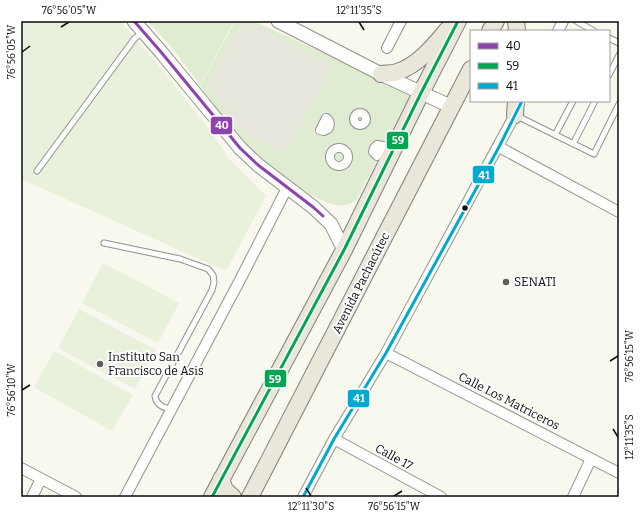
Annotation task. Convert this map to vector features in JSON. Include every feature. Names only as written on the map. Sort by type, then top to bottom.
[{"type":"main road","points":[[381,74],[396,73],[411,65],[440,38],[454,21]]},
{"type":"main road","points":[[212,497],[344,250],[421,92],[458,21]]},
{"type":"main road","points":[[491,30],[496,21]]},
{"type":"main road","name":"Avenida Pachacútec","points":[[250,496],[470,71]]},
{"type":"main road","points":[[221,478],[225,490],[233,497]]},
{"type":"street","points":[[134,21],[240,148],[258,165],[313,207],[330,224],[344,250]]},
{"type":"street","points":[[278,21],[381,74],[452,107]]},
{"type":"street","points":[[387,48],[401,21]]},
{"type":"street","points":[[558,30],[563,21]]},
{"type":"street","points":[[303,497],[334,439],[386,353],[499,147],[518,106]]},
{"type":"street","points":[[499,147],[619,212]]},
{"type":"street","points":[[126,497],[242,278],[287,188]]},
{"type":"street","name":"Calle Los Matriceros","points":[[386,353],[619,473]]},
{"type":"street","name":"Calle 17","points":[[334,439],[441,497]]},
{"type":"street","points":[[573,497],[591,459]]},
{"type":"street","points":[[21,468],[76,497]]},
{"type":"street","points":[[32,497],[42,479]]},
{"type":"lane","points":[[576,21],[592,30]]},
{"type":"lane","points":[[36,171],[135,38],[143,32]]},
{"type":"lane","points":[[610,38],[619,43]]},
{"type":"lane","points":[[610,73],[619,55]]},
{"type":"lane","points":[[555,135],[572,102]]},
{"type":"lane","points":[[573,144],[595,102]]},
{"type":"lane","points":[[518,106],[555,135],[594,154],[619,104]]},
{"type":"lane","points":[[104,243],[180,259],[208,269],[213,275],[214,282],[212,290],[155,396],[156,401],[160,406],[171,410]]},
{"type":"green space","points":[[21,21],[120,21],[156,62],[210,130],[229,159],[266,196],[226,271],[21,179]]},
{"type":"green space","points":[[147,21],[234,21],[200,85],[170,45]]},
{"type":"green space","points":[[235,21],[253,21],[348,64],[410,95],[357,199],[352,203],[346,205],[331,204],[294,187],[274,174],[240,139],[200,86]]},
{"type":"green space","points":[[103,263],[179,303],[158,343],[82,303]]},
{"type":"green space","points":[[79,309],[156,350],[135,389],[58,348]]},
{"type":"green space","points":[[54,351],[133,395],[112,431],[34,387]]},
{"type":"shaded area","points":[[248,23],[332,65],[285,154],[242,132],[208,85],[235,33]]},
{"type":"transit line","name":"40","points":[[134,21],[240,148],[258,165],[323,216]]},
{"type":"transit line","name":"59","points":[[212,497],[344,250],[458,21]]},
{"type":"transit line","name":"41","points":[[303,497],[334,439],[386,353],[499,147],[522,102]]},
{"type":"place","name":"SENATI","points":[[506,282]]},
{"type":"place","name":"Instituto San Francisco de Asis","points":[[100,364]]}]
